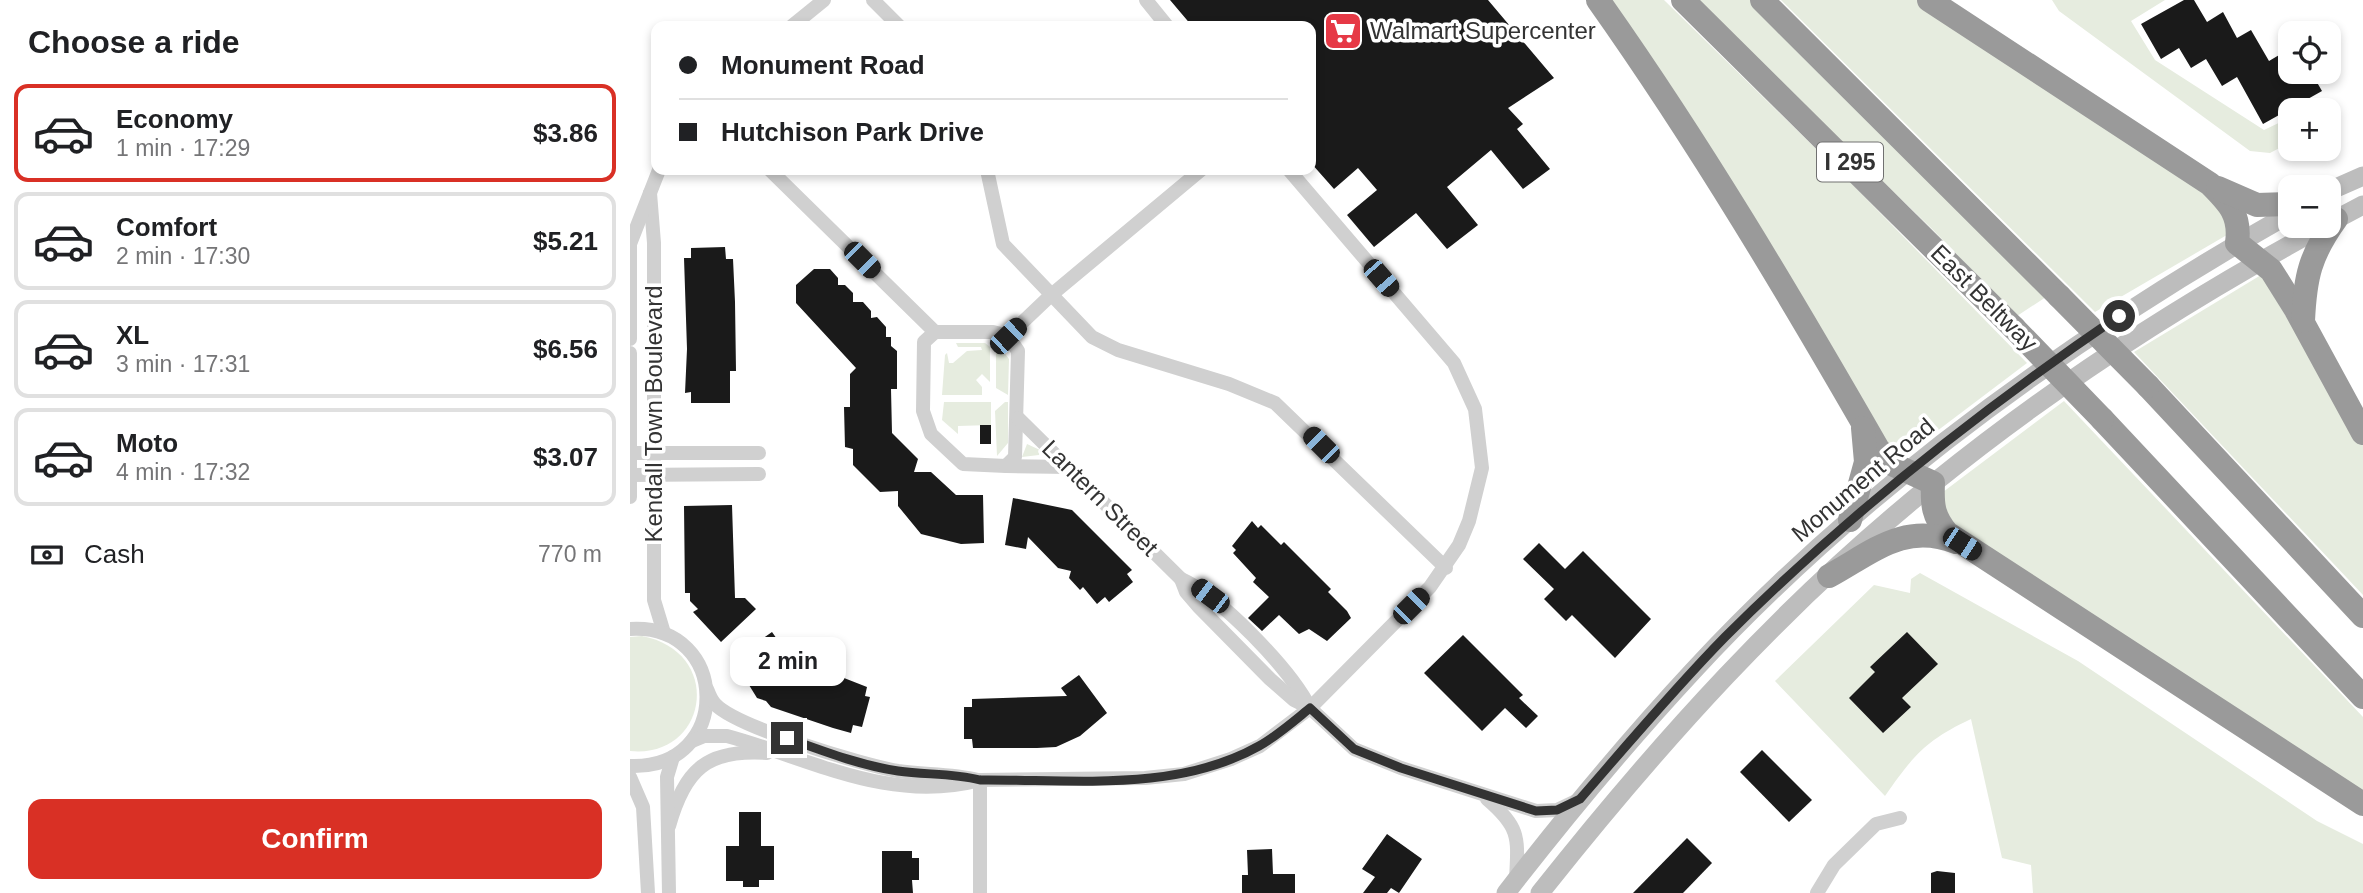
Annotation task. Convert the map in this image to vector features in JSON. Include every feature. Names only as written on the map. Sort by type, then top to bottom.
[{"type":"highway","points":[[1598,0],[1653,78],[1713,172],[1878,449],[1892,464],[1933,483],[1931,506],[1936,520],[1962,544],[2363,804]]},
{"type":"highway","name":"East Beltway","points":[[1683,0],[2014,328],[2363,697]]},
{"type":"highway","name":"I 295","points":[[1762,0],[2148,386],[2363,616]]},
{"type":"highway","points":[[1929,0],[2210,184],[2250,203],[2278,205]]},
{"type":"highway","points":[[2210,184],[2231,205],[2238,219],[2237,243],[2271,271],[2303,322],[2363,433]]},
{"type":"highway","points":[[2303,322],[2304,292],[2311,258],[2321,238]]},
{"type":"highway","points":[[1850,520],[1866,462],[1861,421]]},
{"type":"highway","points":[[1829,576],[1899,536],[1924,534],[1962,544]]},
{"type":"main road","points":[[2341,186],[2363,176]]},
{"type":"main road","name":"Monument Road","points":[[2341,216],[2363,205]]},
{"type":"main road","name":"Monument Road","points":[[1511,887],[1580,799],[1701,662],[1850,520],[2029,377],[2141,300],[2278,220]]},
{"type":"main road","name":"Monument Road","points":[[1540,893],[1634,777],[1687,717],[1829,576],[1933,483],[2048,396],[2146,330],[2300,238]]},
{"type":"street","points":[[798,21],[824,0]]},
{"type":"street","points":[[873,0],[894,21]]},
{"type":"street","points":[[1146,0],[1163,21]]},
{"type":"street","name":"Kendall Town Boulevard","points":[[630,339],[630,244],[657,175]]},
{"type":"street","points":[[775,175],[935,332],[993,332],[1008,336],[1050,296],[1195,175]]},
{"type":"street","points":[[988,175],[1003,244],[1092,337],[1104,344],[1229,384],[1275,403],[1446,568]]},
{"type":"street","points":[[692,741],[716,735],[727,736],[858,779],[891,786],[954,787],[980,780],[1145,778],[1184,774],[1231,759],[1260,746],[1310,708],[1446,568],[1469,521],[1482,468],[1475,409],[1454,363],[1293,175]]},
{"type":"street","name":"Kendall Town Boulevard","points":[[650,194],[654,243],[654,600],[656,615],[664,633]]},
{"type":"street","name":"Lantern Street","points":[[935,332],[924,342],[923,411],[931,434],[963,464],[1006,466],[1015,457],[1018,351],[1008,336]]},
{"type":"street","name":"Kendall Town Boulevard","points":[[630,353],[630,497]]},
{"type":"street","name":"Lantern Street","points":[[1017,418],[1181,579],[1210,596],[1254,639],[1301,690],[1310,708],[1354,749],[1401,768],[1536,811],[1557,810],[1580,799]]},
{"type":"street","points":[[630,453],[759,453]]},
{"type":"street","points":[[1006,466],[1069,467]]},
{"type":"street","points":[[630,475],[760,474]]},
{"type":"street","points":[[630,629],[664,633],[680,642],[703,671],[707,690],[707,708],[692,741],[673,757],[659,764],[630,766]]},
{"type":"street","points":[[707,690],[714,703],[735,718],[825,752],[900,771],[953,773],[980,780]]},
{"type":"street","points":[[669,826],[677,797],[695,771],[706,762],[725,754],[778,753]]},
{"type":"street","points":[[669,893],[667,777],[673,757]]},
{"type":"street","points":[[630,777],[643,807],[647,891]]},
{"type":"street","points":[[980,780],[980,893]]},
{"type":"street","points":[[1478,792],[1512,821],[1517,833],[1511,887]]},
{"type":"street","points":[[1817,893],[1834,865],[1876,824],[1900,818]]},
{"type":"shaded area","points":[[1603,0],[1664,0],[1848,180],[2027,363],[1900,459],[1894,457]]},
{"type":"shaded area","points":[[1695,0],[1751,0],[2046,297],[2017,316],[1932,229]]},
{"type":"shaded area","points":[[1781,0],[1919,0],[2215,196],[2232,232],[2095,312]]},
{"type":"shaded area","points":[[2052,0],[2165,0],[2131,21],[2155,60],[2264,130],[2278,123],[2278,149],[2270,153],[2250,151],[2059,11]]},
{"type":"shaded area","points":[[2261,275],[2363,443],[2363,595],[2134,352]]},
{"type":"shaded area","points":[[996,342],[1009,359],[1008,395],[996,388]]},
{"type":"shaded area","points":[[956,343],[985,343],[990,347],[990,382],[982,374],[976,380],[982,387],[982,395],[942,395],[945,355],[947,353],[949,363],[953,363],[967,351],[982,350],[981,347],[958,347]]},
{"type":"shaded area","points":[[2064,401],[2363,717],[2363,797],[1960,535],[1939,497]]},
{"type":"shaded area","points":[[944,402],[991,402],[991,425],[958,426],[958,434],[942,420]]},
{"type":"shaded area","points":[[1008,402],[1008,443],[997,456],[995,411]]},
{"type":"shaded area","points":[[1027,444],[1040,450],[1039,455],[1022,457]]},
{"type":"shaded area","points":[[1920,573],[2078,661],[2317,821],[2363,844],[2363,893],[2033,893],[2031,865],[2002,858],[1971,719],[1943,734],[1922,750],[1885,796],[1775,681],[1874,585],[1910,593],[1911,579]]},
{"type":"shaded area","points":[[642,636],[669,646],[686,662],[695,682],[696,703],[690,722],[676,739],[656,749],[630,751],[630,637]]},
{"type":"building","points":[[1170,0],[1488,0],[1554,78],[1508,108],[1523,124],[1517,129],[1550,169],[1523,189],[1491,150],[1447,187],[1478,225],[1447,249],[1416,213],[1374,247],[1347,215],[1377,190],[1358,168],[1334,189],[1316,169],[1316,21],[1188,21]]},
{"type":"building","points":[[2184,0],[2194,0],[2207,22],[2223,12],[2237,38],[2251,30],[2269,61],[2278,56],[2278,84],[2318,84],[2322,91],[2309,98],[2278,98],[2278,116],[2263,124],[2237,77],[2222,86],[2206,59],[2191,68],[2179,48],[2161,59],[2141,24]]},
{"type":"building","points":[[725,247],[726,259],[733,259],[735,302],[736,371],[730,371],[730,403],[691,403],[691,392],[685,393],[687,349],[684,258],[691,258],[691,248]]},
{"type":"building","points":[[814,269],[830,269],[838,278],[838,285],[845,285],[853,293],[853,302],[863,302],[871,311],[871,318],[877,317],[886,327],[886,337],[891,337],[891,346],[897,351],[897,389],[891,389],[892,433],[918,459],[914,472],[931,472],[956,495],[983,495],[984,543],[961,544],[921,534],[898,506],[898,491],[880,492],[853,465],[853,449],[845,447],[844,407],[850,407],[850,374],[856,368],[796,303],[796,285]]},
{"type":"building","points":[[980,425],[991,425],[991,444],[980,444]]},
{"type":"building","points":[[1013,498],[1072,510],[1132,570],[1127,574],[1133,582],[1109,602],[1105,597],[1097,604],[1083,587],[1080,590],[1069,578],[1071,571],[1058,568],[1028,537],[1026,549],[1005,545]]},
{"type":"building","points":[[732,505],[735,598],[745,598],[756,609],[721,642],[693,612],[698,609],[690,601],[690,593],[685,593],[684,506]]},
{"type":"building","points":[[1252,521],[1258,528],[1261,525],[1281,545],[1284,542],[1331,589],[1328,592],[1347,611],[1351,618],[1327,641],[1309,629],[1299,634],[1279,615],[1262,631],[1248,618],[1269,597],[1253,582],[1256,578],[1233,553],[1236,550],[1232,546]]},
{"type":"building","points":[[1539,543],[1565,569],[1583,551],[1651,619],[1615,658],[1572,615],[1566,621],[1544,599],[1554,589],[1523,559]]},
{"type":"building","points":[[772,632],[784,649],[774,656],[816,667],[867,687],[865,696],[870,697],[862,727],[853,725],[851,733],[771,707],[766,701],[757,698],[733,659]]},
{"type":"building","points":[[1907,632],[1938,664],[1902,698],[1911,707],[1883,733],[1849,698],[1875,672],[1870,667]]},
{"type":"building","points":[[1463,635],[1523,695],[1519,698],[1538,716],[1526,728],[1505,708],[1482,731],[1424,673]]},
{"type":"building","points":[[1079,675],[1107,713],[1080,736],[1056,747],[1037,748],[973,748],[972,739],[964,739],[964,707],[972,707],[972,699],[1067,696],[1061,688]]},
{"type":"building","points":[[1762,750],[1812,800],[1789,822],[1740,772]]},
{"type":"building","points":[[739,812],[761,812],[761,846],[774,846],[774,880],[759,880],[759,887],[743,887],[743,881],[726,881],[726,846],[739,846]]},
{"type":"building","points":[[1387,834],[1422,859],[1399,893],[1391,888],[1387,893],[1363,893],[1375,877],[1362,869]]},
{"type":"building","points":[[1687,838],[1712,863],[1683,893],[1633,893]]},
{"type":"building","points":[[1272,849],[1273,874],[1295,874],[1295,893],[1242,893],[1242,875],[1248,875],[1247,850]]},
{"type":"building","points":[[882,851],[912,851],[912,858],[919,858],[919,880],[912,880],[913,893],[882,893]]},
{"type":"building","points":[[1931,873],[1955,873],[1955,893],[1931,893]]},
{"type":"place","name":"Walmart Supercenter","points":[[1343,31]]},
{"type":"route","points":[[787,738],[861,763],[900,771],[953,773],[980,780],[1145,778],[1184,774],[1231,759],[1260,746],[1310,708],[1354,749],[1401,768],[1515,805],[1536,811],[1557,810],[1580,799],[1693,670],[1850,520],[1968,422],[2119,316]]}]
